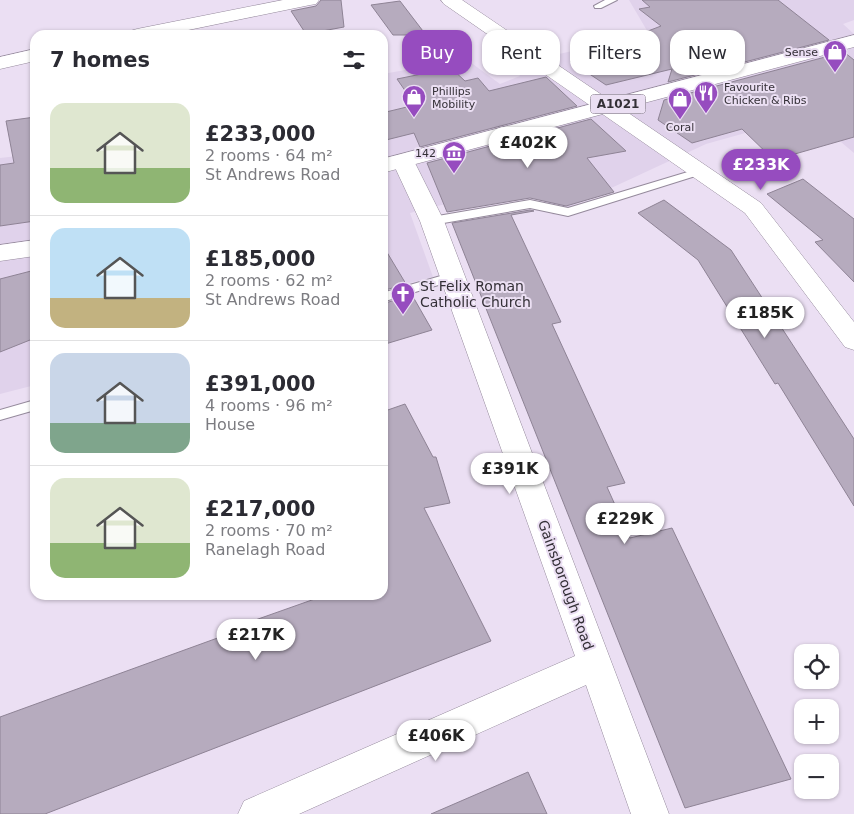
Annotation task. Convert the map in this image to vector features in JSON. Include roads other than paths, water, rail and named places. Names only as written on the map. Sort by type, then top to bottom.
[{"type":"street","points":[[162,30],[310,0]]},
{"type":"street","points":[[450,0],[753,208],[854,340]]},
{"type":"street","name":"A1021","points":[[393,163],[854,41]]},
{"type":"street","points":[[0,62],[30,57]]},
{"type":"street","name":"Gainsborough Road","points":[[393,163],[432,221],[650,814]]},
{"type":"street","points":[[0,253],[30,249]]},
{"type":"street","points":[[257,814],[595,664]]},
{"type":"lane","points":[[598,6],[613,0]]},
{"type":"lane","points":[[432,221],[530,204],[568,212],[701,171]]},
{"type":"lane","points":[[388,296],[451,277]]},
{"type":"lane","points":[[0,416],[30,407]]},
{"type":"place","name":"Sense","points":[[835,73]]},
{"type":"place","name":"Favourite Chicken & Ribs","points":[[706,114]]},
{"type":"place","name":"Phillips Mobility","points":[[414,118]]},
{"type":"place","name":"Coral","points":[[680,120]]},
{"type":"place","name":"142","points":[[454,174]]},
{"type":"place","name":"St Felix Roman Catholic Church","points":[[403,315]]}]
